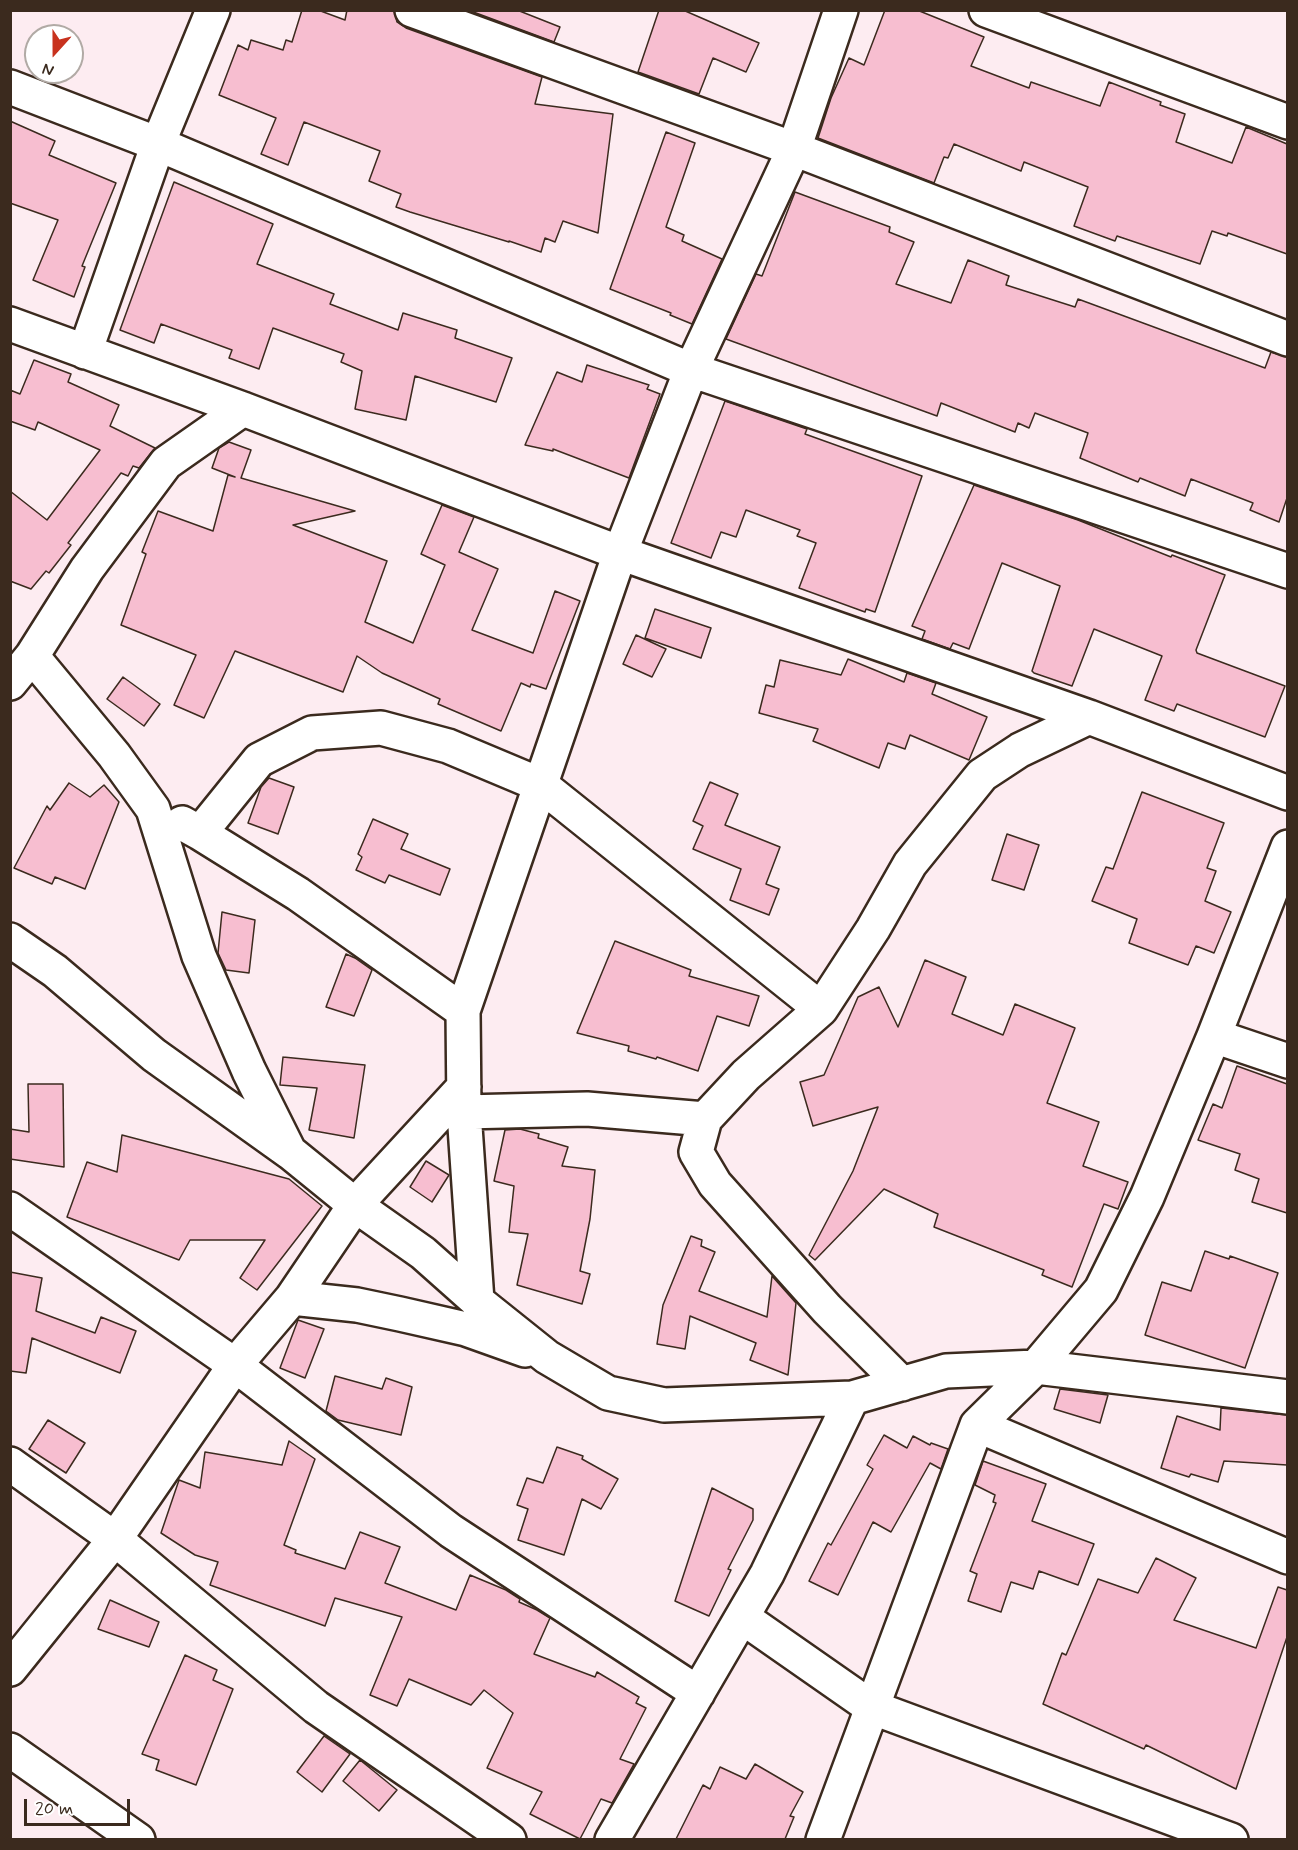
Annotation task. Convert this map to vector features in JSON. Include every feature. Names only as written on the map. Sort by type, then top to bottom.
[{"type":"street","points":[[85,352],[158,144],[213,10]]},
{"type":"street","points":[[412,10],[794,149],[1287,339]]},
{"type":"street","points":[[477,1300],[464,1100],[463,1011],[620,553],[691,370],[794,149],[841,10]]},
{"type":"street","points":[[986,10],[1287,122]]},
{"type":"street","points":[[10,87],[158,144],[691,370],[1287,570]]},
{"type":"street","points":[[10,324],[243,409],[620,553],[1089,717],[1287,793]]},
{"type":"street","points":[[10,682],[32,656],[87,569],[166,463],[243,409]]},
{"type":"street","points":[[32,656],[114,755],[153,809],[199,956],[249,1071],[291,1154]]},
{"type":"street","points":[[902,1384],[827,1309],[715,1184],[696,1152],[705,1119],[746,1075],[821,1009],[873,929],[910,864],[982,775],[1020,750],[1089,717]]},
{"type":"street","points":[[200,833],[259,760],[312,733],[381,728],[448,746],[541,785],[821,1009]]},
{"type":"street","points":[[153,809],[200,833],[298,894],[463,1011]]},
{"type":"street","points":[[823,1839],[977,1425],[1036,1367],[1101,1290],[1148,1197],[1214,1036],[1287,847]]},
{"type":"street","points":[[10,940],[55,971],[154,1055],[423,1253],[547,1358],[608,1393],[664,1405],[852,1398],[946,1371],[1036,1367],[1287,1397]]},
{"type":"street","points":[[1214,1036],[1287,1061]]},
{"type":"street","points":[[10,1669],[115,1539],[235,1365],[292,1298],[355,1205],[464,1100],[705,1119]]},
{"type":"street","points":[[10,1209],[235,1365],[451,1531],[698,1693]]},
{"type":"street","points":[[292,1298],[357,1305],[466,1329],[547,1358]]},
{"type":"street","points":[[612,1839],[767,1574],[852,1398]]},
{"type":"street","points":[[977,1425],[1287,1557]]},
{"type":"street","points":[[10,1464],[115,1539],[316,1707],[509,1839]]},
{"type":"street","points":[[742,1617],[871,1707],[1231,1839]]},
{"type":"street","points":[[10,1750],[138,1839]]},
{"type":"building","points":[[302,10],[318,10],[345,20],[347,10],[394,10],[397,22],[406,28],[542,77],[535,104],[613,114],[598,233],[563,221],[555,242],[545,238],[541,252],[396,207],[401,194],[369,181],[380,151],[304,122],[288,165],[261,154],[276,118],[219,95],[238,45],[248,50],[251,40],[283,50],[286,40],[292,42]]},
{"type":"building","points":[[468,10],[517,10],[560,27],[554,42]]},
{"type":"building","points":[[659,10],[683,10],[759,43],[746,72],[713,58],[699,94],[638,72]]},
{"type":"building","points":[[885,10],[917,10],[984,37],[971,66],[1029,88],[1031,82],[1100,106],[1109,82],[1161,102],[1160,105],[1185,114],[1176,142],[1232,163],[1246,127],[1287,144],[1287,254],[1228,233],[1227,236],[1212,231],[1200,264],[1117,236],[1115,241],[1074,226],[1088,187],[1024,162],[1021,171],[954,144],[948,158],[944,157],[934,183],[818,138],[831,98],[849,58],[864,65]]},
{"type":"building","points":[[10,121],[55,141],[49,155],[116,183],[82,266],[85,267],[74,297],[33,280],[58,220],[10,203]]},
{"type":"building","points":[[666,132],[695,143],[666,227],[684,235],[682,241],[722,259],[692,324],[670,315],[671,313],[610,289]]},
{"type":"building","points":[[174,182],[273,224],[257,264],[334,294],[330,304],[398,330],[403,313],[457,330],[455,338],[512,358],[496,402],[415,376],[406,420],[355,409],[362,371],[341,362],[344,354],[273,328],[259,369],[229,358],[232,350],[161,324],[154,343],[120,330]]},
{"type":"building","points":[[795,192],[890,227],[889,232],[914,242],[896,284],[951,303],[968,260],[1009,276],[1006,285],[1075,307],[1078,299],[1265,368],[1271,352],[1287,357],[1287,498],[1279,522],[1250,510],[1253,503],[1191,479],[1185,496],[1140,478],[1138,482],[1080,458],[1088,433],[1035,413],[1029,428],[1018,423],[1015,432],[941,403],[937,416],[726,339],[756,274],[762,276]]},
{"type":"building","points":[[34,360],[71,374],[68,382],[119,405],[110,426],[155,448],[139,468],[133,466],[128,476],[121,473],[68,543],[71,545],[49,573],[46,571],[31,589],[10,581],[10,491],[47,520],[100,450],[38,422],[35,430],[10,421],[10,390],[20,394]]},
{"type":"building","points":[[587,365],[649,385],[647,389],[660,394],[629,478],[553,449],[553,451],[525,445],[557,372],[582,382]]},
{"type":"building","points":[[725,401],[807,429],[805,434],[922,476],[875,612],[866,609],[865,612],[799,588],[816,543],[797,536],[800,530],[746,510],[736,537],[721,532],[711,558],[671,543]]},
{"type":"building","points":[[229,442],[251,450],[241,478],[355,511],[293,525],[387,561],[365,622],[413,643],[445,565],[421,554],[442,505],[474,517],[459,552],[498,569],[472,630],[533,653],[555,591],[580,601],[546,689],[521,683],[501,731],[438,704],[440,699],[382,673],[357,656],[343,692],[235,651],[204,718],[174,705],[196,655],[121,625],[146,554],[142,552],[158,511],[213,531],[228,475],[235,477],[212,468],[219,448]]},
{"type":"building","points":[[974,485],[1078,520],[1171,557],[1172,555],[1225,575],[1196,650],[1197,653],[1285,686],[1265,737],[1177,704],[1174,711],[1145,700],[1162,656],[1094,629],[1072,686],[1034,673],[1032,671],[1060,586],[1002,563],[969,649],[953,643],[950,649],[922,639],[925,631],[912,626]]},
{"type":"building","points":[[655,609],[711,628],[701,658],[645,638]]},
{"type":"building","points":[[636,635],[666,649],[652,677],[623,664]]},
{"type":"building","points":[[848,659],[904,682],[907,673],[936,683],[932,694],[987,717],[969,760],[910,735],[905,749],[888,743],[879,768],[813,741],[818,729],[759,713],[766,685],[774,687],[780,660],[841,675]]},
{"type":"building","points":[[123,677],[160,704],[144,726],[107,699]]},
{"type":"building","points":[[269,778],[294,787],[278,834],[248,823],[261,787]]},
{"type":"building","points":[[710,782],[738,794],[725,825],[780,847],[766,884],[779,889],[769,915],[730,900],[741,869],[693,849],[703,826],[693,821]]},
{"type":"building","points":[[69,783],[90,797],[104,785],[119,802],[85,889],[55,877],[52,884],[14,868],[47,806],[50,810]]},
{"type":"building","points":[[1142,792],[1224,823],[1207,868],[1216,871],[1205,901],[1231,912],[1214,953],[1196,946],[1188,965],[1129,943],[1137,919],[1092,901],[1106,867],[1113,869]]},
{"type":"building","points":[[373,819],[408,834],[401,849],[450,869],[440,895],[389,875],[385,883],[356,870],[362,857],[358,854]]},
{"type":"building","points":[[1007,834],[1039,845],[1024,890],[992,880]]},
{"type":"building","points":[[222,912],[255,920],[249,973],[226,970],[218,953]]},
{"type":"building","points":[[615,941],[691,970],[689,976],[759,996],[749,1026],[717,1016],[698,1071],[657,1057],[656,1059],[628,1051],[629,1046],[577,1033]]},
{"type":"building","points":[[346,954],[372,970],[354,1016],[326,1007]]},
{"type":"building","points":[[925,960],[966,977],[952,1014],[1003,1035],[1015,1004],[1075,1028],[1047,1103],[1099,1122],[1083,1166],[1128,1182],[1118,1209],[1104,1204],[1072,1287],[1042,1275],[1044,1270],[934,1227],[938,1214],[884,1189],[815,1260],[809,1255],[853,1171],[878,1107],[813,1126],[800,1082],[824,1075],[858,997],[879,987],[898,1027]]},
{"type":"building","points":[[283,1057],[365,1065],[354,1138],[309,1130],[317,1088],[280,1085]]},
{"type":"building","points":[[1237,1066],[1287,1084],[1287,1213],[1252,1202],[1259,1179],[1235,1170],[1240,1154],[1198,1140],[1213,1104],[1222,1108]]},
{"type":"building","points":[[28,1084],[63,1084],[64,1167],[10,1159],[10,1129],[29,1132]]},
{"type":"building","points":[[520,1129],[539,1134],[538,1138],[568,1147],[562,1166],[595,1170],[590,1219],[580,1271],[590,1274],[582,1304],[517,1285],[528,1234],[509,1232],[514,1186],[494,1181],[505,1130]]},
{"type":"building","points":[[122,1135],[289,1179],[322,1206],[257,1290],[240,1278],[265,1240],[190,1240],[179,1260],[67,1217],[87,1162],[117,1172]]},
{"type":"building","points":[[426,1161],[449,1175],[432,1202],[410,1187]]},
{"type":"building","points":[[691,1236],[702,1240],[701,1246],[715,1252],[699,1291],[767,1317],[772,1276],[796,1303],[788,1375],[750,1360],[756,1343],[690,1316],[685,1349],[657,1344],[663,1305]]},
{"type":"building","points":[[1205,1251],[1229,1259],[1230,1256],[1278,1273],[1245,1368],[1145,1335],[1162,1282],[1191,1291]]},
{"type":"building","points":[[10,1272],[42,1278],[36,1311],[95,1333],[101,1317],[136,1331],[120,1373],[32,1338],[26,1373],[10,1371]]},
{"type":"building","points":[[298,1320],[324,1329],[305,1378],[280,1368]]},
{"type":"building","points":[[335,1376],[382,1389],[386,1378],[412,1387],[401,1435],[338,1420],[326,1411]]},
{"type":"building","points":[[1060,1389],[1108,1395],[1100,1423],[1054,1409]]},
{"type":"building","points":[[1221,1408],[1287,1415],[1287,1465],[1224,1461],[1218,1482],[1191,1474],[1189,1477],[1161,1468],[1177,1416],[1220,1430]]},
{"type":"building","points":[[48,1420],[85,1443],[66,1473],[29,1449]]},
{"type":"building","points":[[884,1435],[907,1448],[913,1436],[930,1445],[931,1443],[948,1449],[941,1469],[930,1463],[891,1532],[873,1522],[838,1595],[809,1581],[828,1543],[831,1545],[873,1469],[867,1465]]},
{"type":"building","points":[[289,1441],[315,1459],[284,1545],[296,1550],[295,1553],[345,1569],[360,1532],[400,1547],[385,1583],[456,1610],[470,1575],[506,1590],[520,1599],[519,1602],[550,1618],[534,1654],[595,1677],[597,1672],[639,1697],[636,1703],[646,1708],[620,1759],[634,1764],[612,1803],[601,1799],[580,1839],[530,1814],[542,1792],[487,1768],[513,1713],[484,1690],[471,1705],[409,1679],[397,1706],[370,1695],[402,1617],[335,1598],[325,1626],[210,1585],[218,1562],[195,1555],[161,1533],[179,1480],[200,1488],[205,1452],[282,1465]]},
{"type":"building","points":[[557,1447],[583,1456],[582,1459],[618,1479],[601,1509],[582,1499],[564,1555],[518,1540],[528,1509],[517,1505],[527,1478],[543,1483]]},
{"type":"building","points":[[983,1461],[1046,1484],[1032,1521],[1094,1544],[1078,1585],[1039,1571],[1033,1589],[1011,1582],[1001,1612],[968,1601],[977,1574],[970,1571],[996,1503],[993,1502],[995,1495],[975,1485]]},
{"type":"building","points":[[712,1488],[753,1509],[753,1520],[728,1569],[731,1570],[709,1616],[675,1601]]},
{"type":"building","points":[[1156,1558],[1196,1578],[1174,1620],[1256,1648],[1278,1587],[1287,1590],[1287,1637],[1236,1789],[1146,1745],[1144,1749],[1043,1704],[1062,1653],[1066,1655],[1098,1579],[1138,1593]]},
{"type":"building","points":[[110,1600],[159,1622],[149,1647],[98,1629]]},
{"type":"building","points":[[185,1655],[217,1670],[213,1680],[233,1689],[196,1785],[156,1770],[159,1760],[142,1754]]},
{"type":"building","points":[[324,1736],[350,1754],[322,1792],[297,1772]]},
{"type":"building","points":[[360,1760],[397,1790],[379,1811],[343,1781]]},
{"type":"building","points":[[755,1764],[803,1792],[790,1816],[794,1817],[785,1839],[676,1839],[703,1785],[710,1789],[720,1767],[746,1779]]}]
